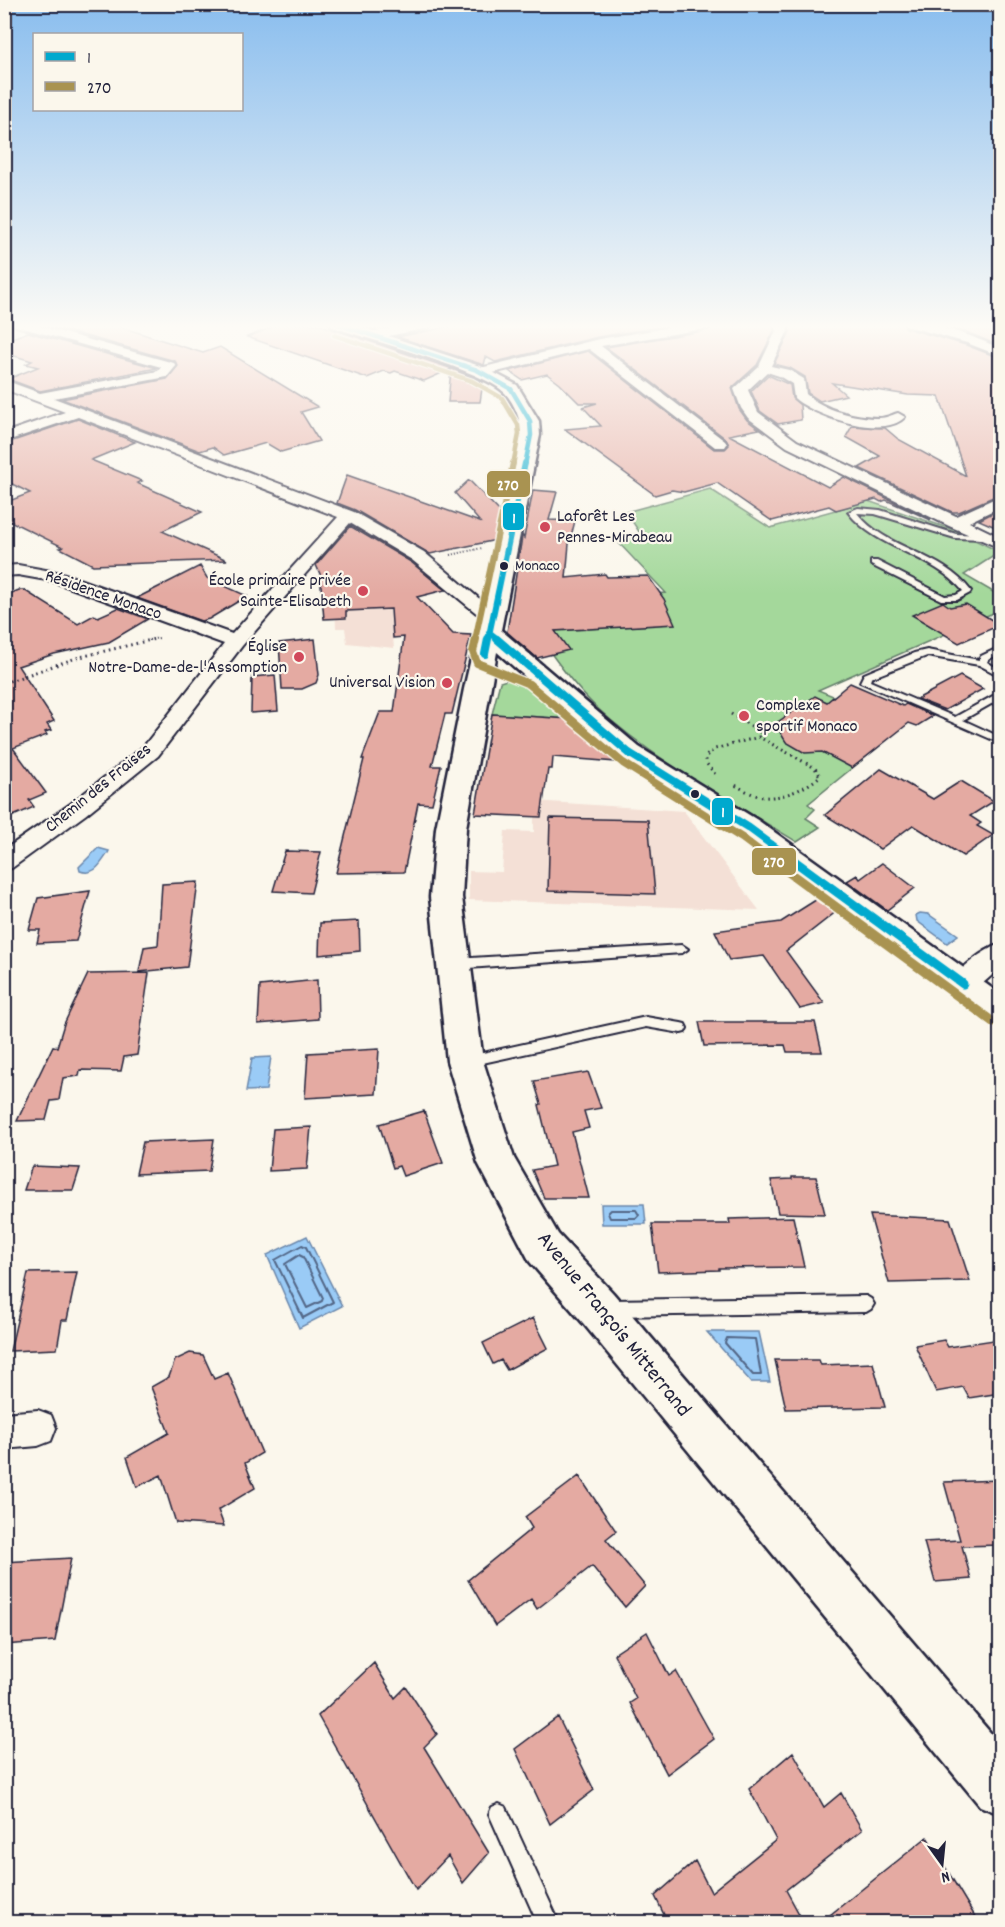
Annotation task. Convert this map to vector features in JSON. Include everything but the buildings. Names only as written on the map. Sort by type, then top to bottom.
[{"type":"main road","name":"Avenue François Mitterrand","points":[[526,414],[530,421],[531,435],[451,828],[446,897],[465,1061],[497,1163],[544,1248],[598,1308],[854,1614],[987,1762]]},
{"type":"main road","points":[[489,635],[629,753],[749,828],[1000,1012]]},
{"type":"street","points":[[4,433],[61,414]]},
{"type":"street","points":[[4,438],[63,414]]},
{"type":"street","points":[[83,414],[348,516],[418,556],[489,635]]},
{"type":"street","points":[[681,414],[720,444]]},
{"type":"street","points":[[751,414],[764,426],[792,444],[1000,543]]},
{"type":"street","points":[[839,414],[855,419],[890,422],[898,417]]},
{"type":"street","points":[[955,523],[1000,501]]},
{"type":"street","name":"Chemin des Fraises","points":[[4,862],[77,810],[151,751],[235,642],[348,516]]},
{"type":"street","name":"Résidence Monaco","points":[[4,571],[18,570],[56,577],[235,642]]},
{"type":"street","points":[[963,984],[1000,954]]},
{"type":"lane","points":[[874,563],[944,598],[963,596],[967,591],[957,578],[855,518],[852,512],[857,510],[877,512],[955,536],[985,537]]},
{"type":"lane","points":[[982,663],[984,658],[1000,650]]},
{"type":"lane","points":[[1000,673],[982,663],[927,653],[867,676],[865,682],[1000,740]]},
{"type":"lane","points":[[954,721],[1000,695]]},
{"type":"lane","points":[[453,964],[682,949]]},
{"type":"lane","points":[[465,1061],[646,1022],[681,1028]]},
{"type":"lane","points":[[598,1308],[866,1304]]},
{"type":"lane","points":[[499,1814],[548,1923]]},
{"type":"path","points":[[441,557],[488,546]]},
{"type":"path","name":"Résidence Monaco","points":[[4,683],[76,658],[201,629]]},
{"type":"path","points":[[731,714],[760,732],[759,737]]},
{"type":"path","points":[[684,787],[715,774],[706,763],[706,756],[715,749],[759,737],[815,768],[820,776],[816,782],[778,797],[762,797],[725,781]]},
{"type":"shaded area","name":"École primaire privée Sainte-Elisabeth","points":[[371,535],[424,571],[437,583],[389,593],[394,648],[347,643],[345,628],[336,628],[335,601],[328,594],[316,564],[340,539]]},
{"type":"shaded area","points":[[534,801],[684,811],[759,910],[469,900],[469,871],[502,872],[505,831],[534,832]]},
{"type":"green space","points":[[710,489],[770,528],[868,501],[954,530],[1000,552],[964,575],[1000,596],[1000,610],[818,690],[905,725],[808,804],[815,809],[806,818],[820,827],[797,842],[642,745],[595,706],[543,642],[548,601],[666,593],[616,540],[640,533],[626,512]]},
{"type":"green space","points":[[513,678],[531,681],[571,719],[492,714],[500,682]]},
{"type":"water","points":[[98,848],[109,851],[100,865],[90,872],[80,871],[79,867]]},
{"type":"water","points":[[928,914],[958,935],[947,943],[917,921],[916,915]]},
{"type":"water","points":[[271,1057],[266,1090],[246,1091],[252,1058]]},
{"type":"water","points":[[601,1204],[644,1204],[646,1224],[602,1224]]},
{"type":"water","points":[[307,1236],[342,1306],[299,1328],[267,1255]]},
{"type":"water","points":[[707,1332],[759,1332],[770,1382],[751,1382]]},
{"type":"transit line","name":"270","points":[[511,414],[518,425],[519,434],[473,652],[477,663],[529,684],[623,763],[742,838],[993,1022]]},
{"type":"transit line","name":"1","points":[[485,654],[531,435],[530,421],[526,414]]},
{"type":"transit line","name":"1","points":[[489,632],[629,753],[749,828],[963,984]]},
{"type":"place","name":"Laforêt Les Pennes-Mirabeau","points":[[545,527]]},
{"type":"place","name":"Monaco","points":[[504,566]]},
{"type":"place","name":"École primaire privée Sainte-Elisabeth","points":[[363,591]]},
{"type":"place","name":"Église Notre-Dame-de-l'Assomption","points":[[299,657]]},
{"type":"place","name":"Universal Vision","points":[[447,683]]},
{"type":"place","name":"Complexe sportif Monaco","points":[[744,716]]}]
